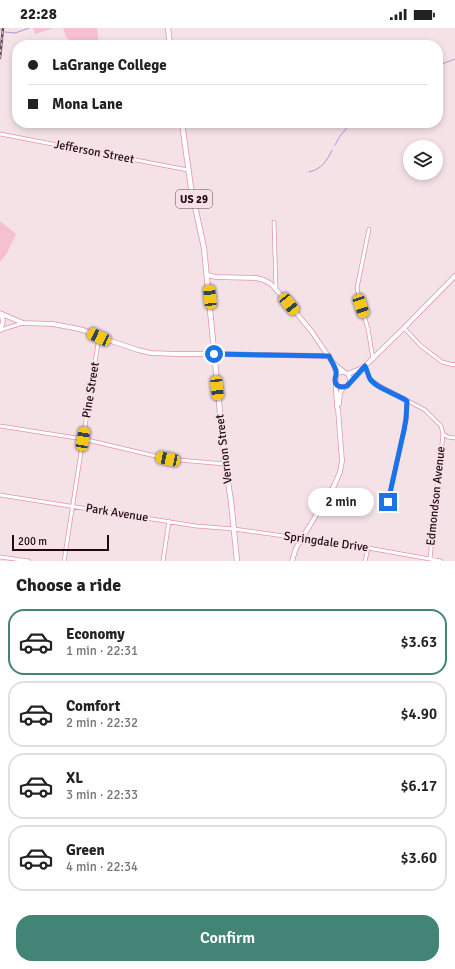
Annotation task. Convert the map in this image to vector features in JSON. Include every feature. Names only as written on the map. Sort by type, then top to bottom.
[{"type":"main road","points":[[168,28],[169,40]]},
{"type":"main road","name":"Vernon Street","points":[[183,128],[188,170],[204,248],[225,464],[231,501],[237,561]]},
{"type":"street","name":"Jefferson Street","points":[[0,134],[188,170]]},
{"type":"street","points":[[274,222],[276,289]]},
{"type":"street","points":[[369,229],[357,288],[367,325],[373,359]]},
{"type":"street","points":[[207,275],[216,277],[256,278],[267,282],[276,289],[312,332],[329,356],[337,374],[335,380],[342,456],[341,469],[334,486],[296,548],[292,561]]},
{"type":"street","points":[[338,408],[340,393],[343,388],[350,383],[364,367],[455,276]]},
{"type":"street","points":[[0,313],[23,323]]},
{"type":"street","points":[[0,313],[4,321],[0,330]]},
{"type":"street","points":[[0,330],[23,323],[61,325],[86,331],[99,337],[151,353],[329,356]]},
{"type":"street","points":[[404,328],[421,346],[442,362],[455,365]]},
{"type":"street","name":"Pine Street","points":[[64,561],[99,337]]},
{"type":"street","points":[[333,363],[350,377],[350,383]]},
{"type":"street","points":[[337,374],[340,372],[346,373],[364,367]]},
{"type":"street","points":[[364,367],[372,381],[425,410],[441,426],[443,434],[448,437],[455,438]]},
{"type":"street","points":[[336,384],[343,388]]},
{"type":"street","points":[[388,502],[404,430],[407,401]]},
{"type":"street","points":[[0,426],[83,439],[168,459],[225,464]]},
{"type":"street","name":"Edmondson Avenue","points":[[430,559],[443,434]]},
{"type":"street","name":"Park Avenue","points":[[0,494],[196,526],[234,529]]},
{"type":"street","points":[[163,561],[169,521]]},
{"type":"street","name":"Springdale Drive","points":[[234,529],[368,548],[440,561]]},
{"type":"street","points":[[365,561],[368,548]]},
{"type":"street","points":[[0,557],[29,561]]},
{"type":"shaded area","points":[[33,28],[54,28],[35,34]]},
{"type":"shaded area","points":[[63,28],[97,28],[98,40],[69,40],[66,37]]},
{"type":"shaded area","points":[[0,221],[16,234],[7,253],[0,262]]},
{"type":"waterway","points":[[5,32],[15,33],[29,28]]},
{"type":"waterway","points":[[443,64],[455,59]]},
{"type":"waterway","points":[[335,145],[347,128]]},
{"type":"waterway","points":[[309,172],[321,167],[332,150]]},
{"type":"railway","points":[[0,58],[3,28]]},
{"type":"route","points":[[214,354],[329,356],[337,374],[335,380],[337,386],[343,388],[347,386],[365,366],[372,381],[407,401],[404,430],[388,502]]}]
